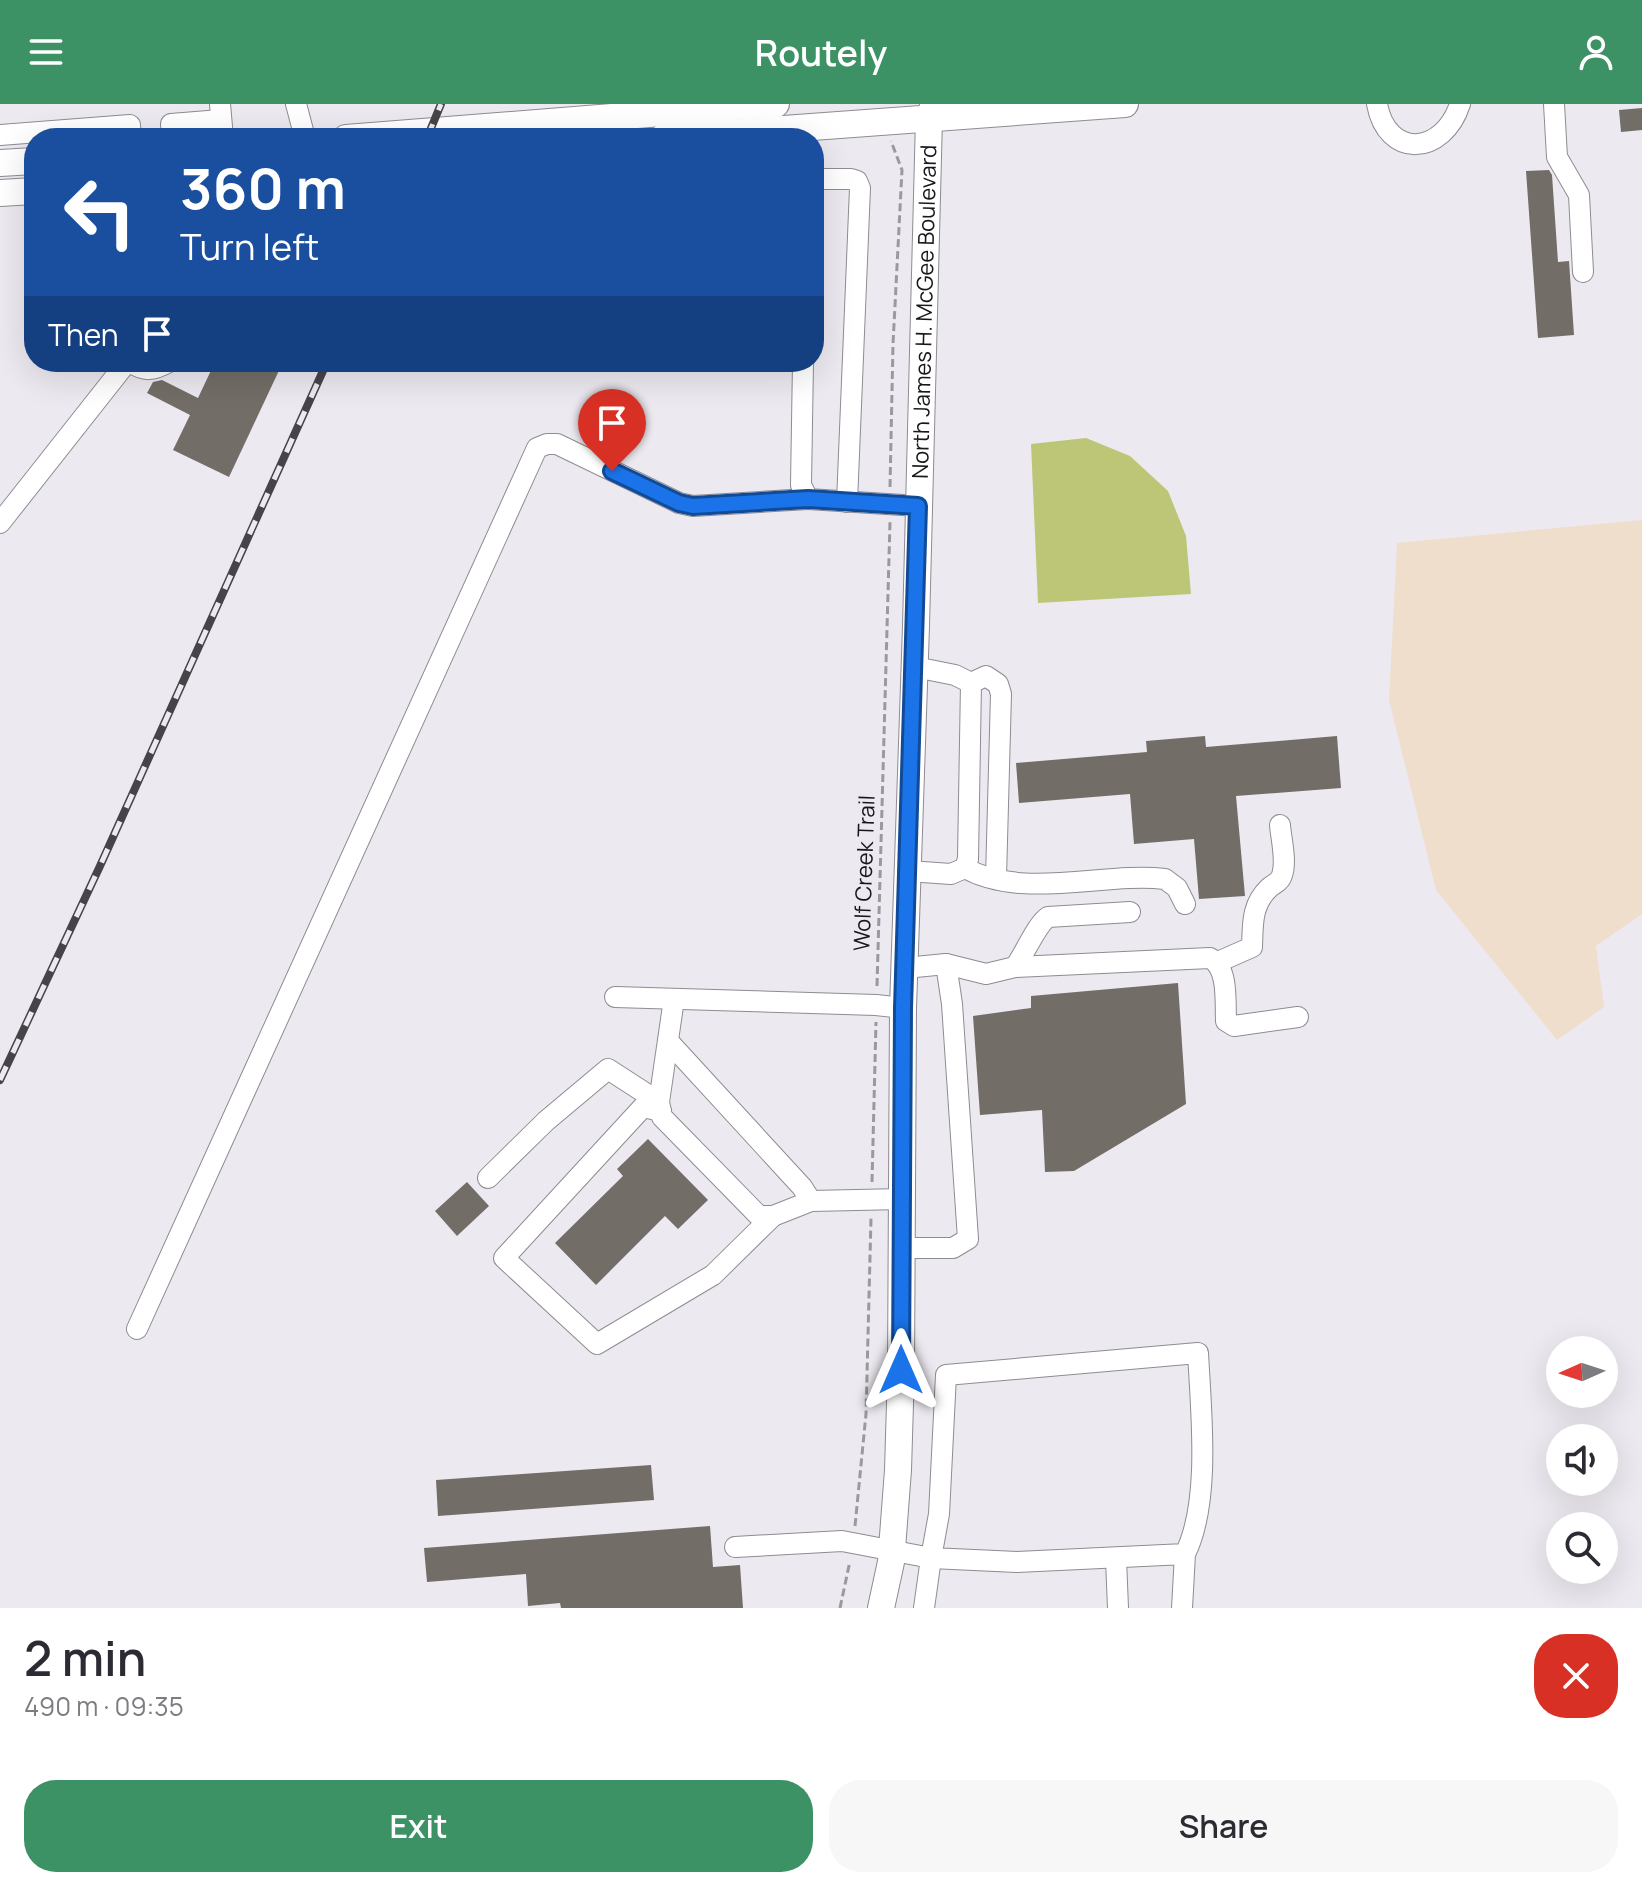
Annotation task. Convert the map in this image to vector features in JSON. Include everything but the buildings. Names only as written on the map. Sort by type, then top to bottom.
[{"type":"main road","points":[[679,125],[776,104]]},
{"type":"main road","points":[[824,130],[928,109],[1125,104]]},
{"type":"main road","name":"North James H. McGee Boulevard","points":[[881,1608],[892,1551],[898,1470],[903,1008],[915,667],[928,109]]},
{"type":"main road","points":[[602,128],[679,125],[727,128]]},
{"type":"main road","points":[[0,193],[24,192]]},
{"type":"street","points":[[296,104],[302,128]]},
{"type":"street","points":[[1377,104],[1384,125],[1395,137],[1417,144],[1440,137],[1451,127],[1460,104]]},
{"type":"street","points":[[1554,104],[1557,157],[1579,195],[1583,272]]},
{"type":"street","points":[[171,128],[171,124],[221,121]]},
{"type":"street","points":[[0,135],[22,133],[19,162]]},
{"type":"street","points":[[824,179],[851,179],[857,181],[860,188],[847,502]]},
{"type":"street","points":[[0,523],[120,372]]},
{"type":"street","points":[[803,372],[801,485],[808,499]]},
{"type":"street","points":[[137,1329],[537,448],[557,444],[679,503],[693,506],[808,499],[918,506]]},
{"type":"street","points":[[915,667],[955,675],[971,683]]},
{"type":"street","points":[[971,683],[986,676],[998,684],[1001,694],[996,878]]},
{"type":"street","points":[[908,871],[951,874],[965,868],[968,859],[971,683]]},
{"type":"street","points":[[1218,962],[1252,947],[1251,917],[1269,888],[1279,881],[1283,873],[1280,825]]},
{"type":"street","points":[[965,868],[977,875],[1013,882],[1165,879],[1177,888],[1185,904]]},
{"type":"street","points":[[1015,967],[1029,947],[1038,923],[1048,917],[1130,912]]},
{"type":"street","points":[[905,968],[946,964],[986,974],[1015,967],[1210,958],[1218,962],[1222,972],[1226,1021],[1234,1026],[1298,1017]]},
{"type":"street","points":[[902,1248],[953,1248],[968,1239],[952,1004],[946,964]]},
{"type":"street","points":[[615,997],[903,1008]]},
{"type":"street","points":[[674,999],[660,1107],[662,1117],[759,1216],[773,1216],[811,1201],[902,1199]]},
{"type":"street","points":[[668,1041],[802,1187],[811,1201]]},
{"type":"street","points":[[488,1178],[546,1121],[608,1069],[660,1107]]},
{"type":"street","points":[[660,1107],[643,1107],[504,1258],[597,1344],[713,1275],[773,1216]]},
{"type":"street","points":[[924,1608],[939,1514],[946,1375],[1198,1353],[1201,1498],[1197,1524],[1185,1554],[1182,1608]]},
{"type":"street","points":[[735,1547],[842,1541],[931,1558],[1017,1562],[1185,1554]]},
{"type":"street","points":[[1116,1559],[1118,1608]]},
{"type":"path","name":"Wolf Creek Trail","points":[[840,1608],[853,1543],[866,1414],[893,344],[902,170],[891,139]]},
{"type":"shaded area","points":[[1642,520],[1642,914],[1596,946],[1604,1007],[1557,1040],[1436,890],[1389,700],[1397,543]]},
{"type":"green space","points":[[1086,438],[1130,456],[1168,491],[1186,536],[1191,594],[1038,603],[1031,444]]},
{"type":"railway","points":[[431,128],[441,104]]},
{"type":"railway","points":[[0,1080],[322,372]]},
{"type":"route","points":[[612,471],[679,503],[693,506],[808,499],[918,506],[903,1008],[901,1370]]}]
